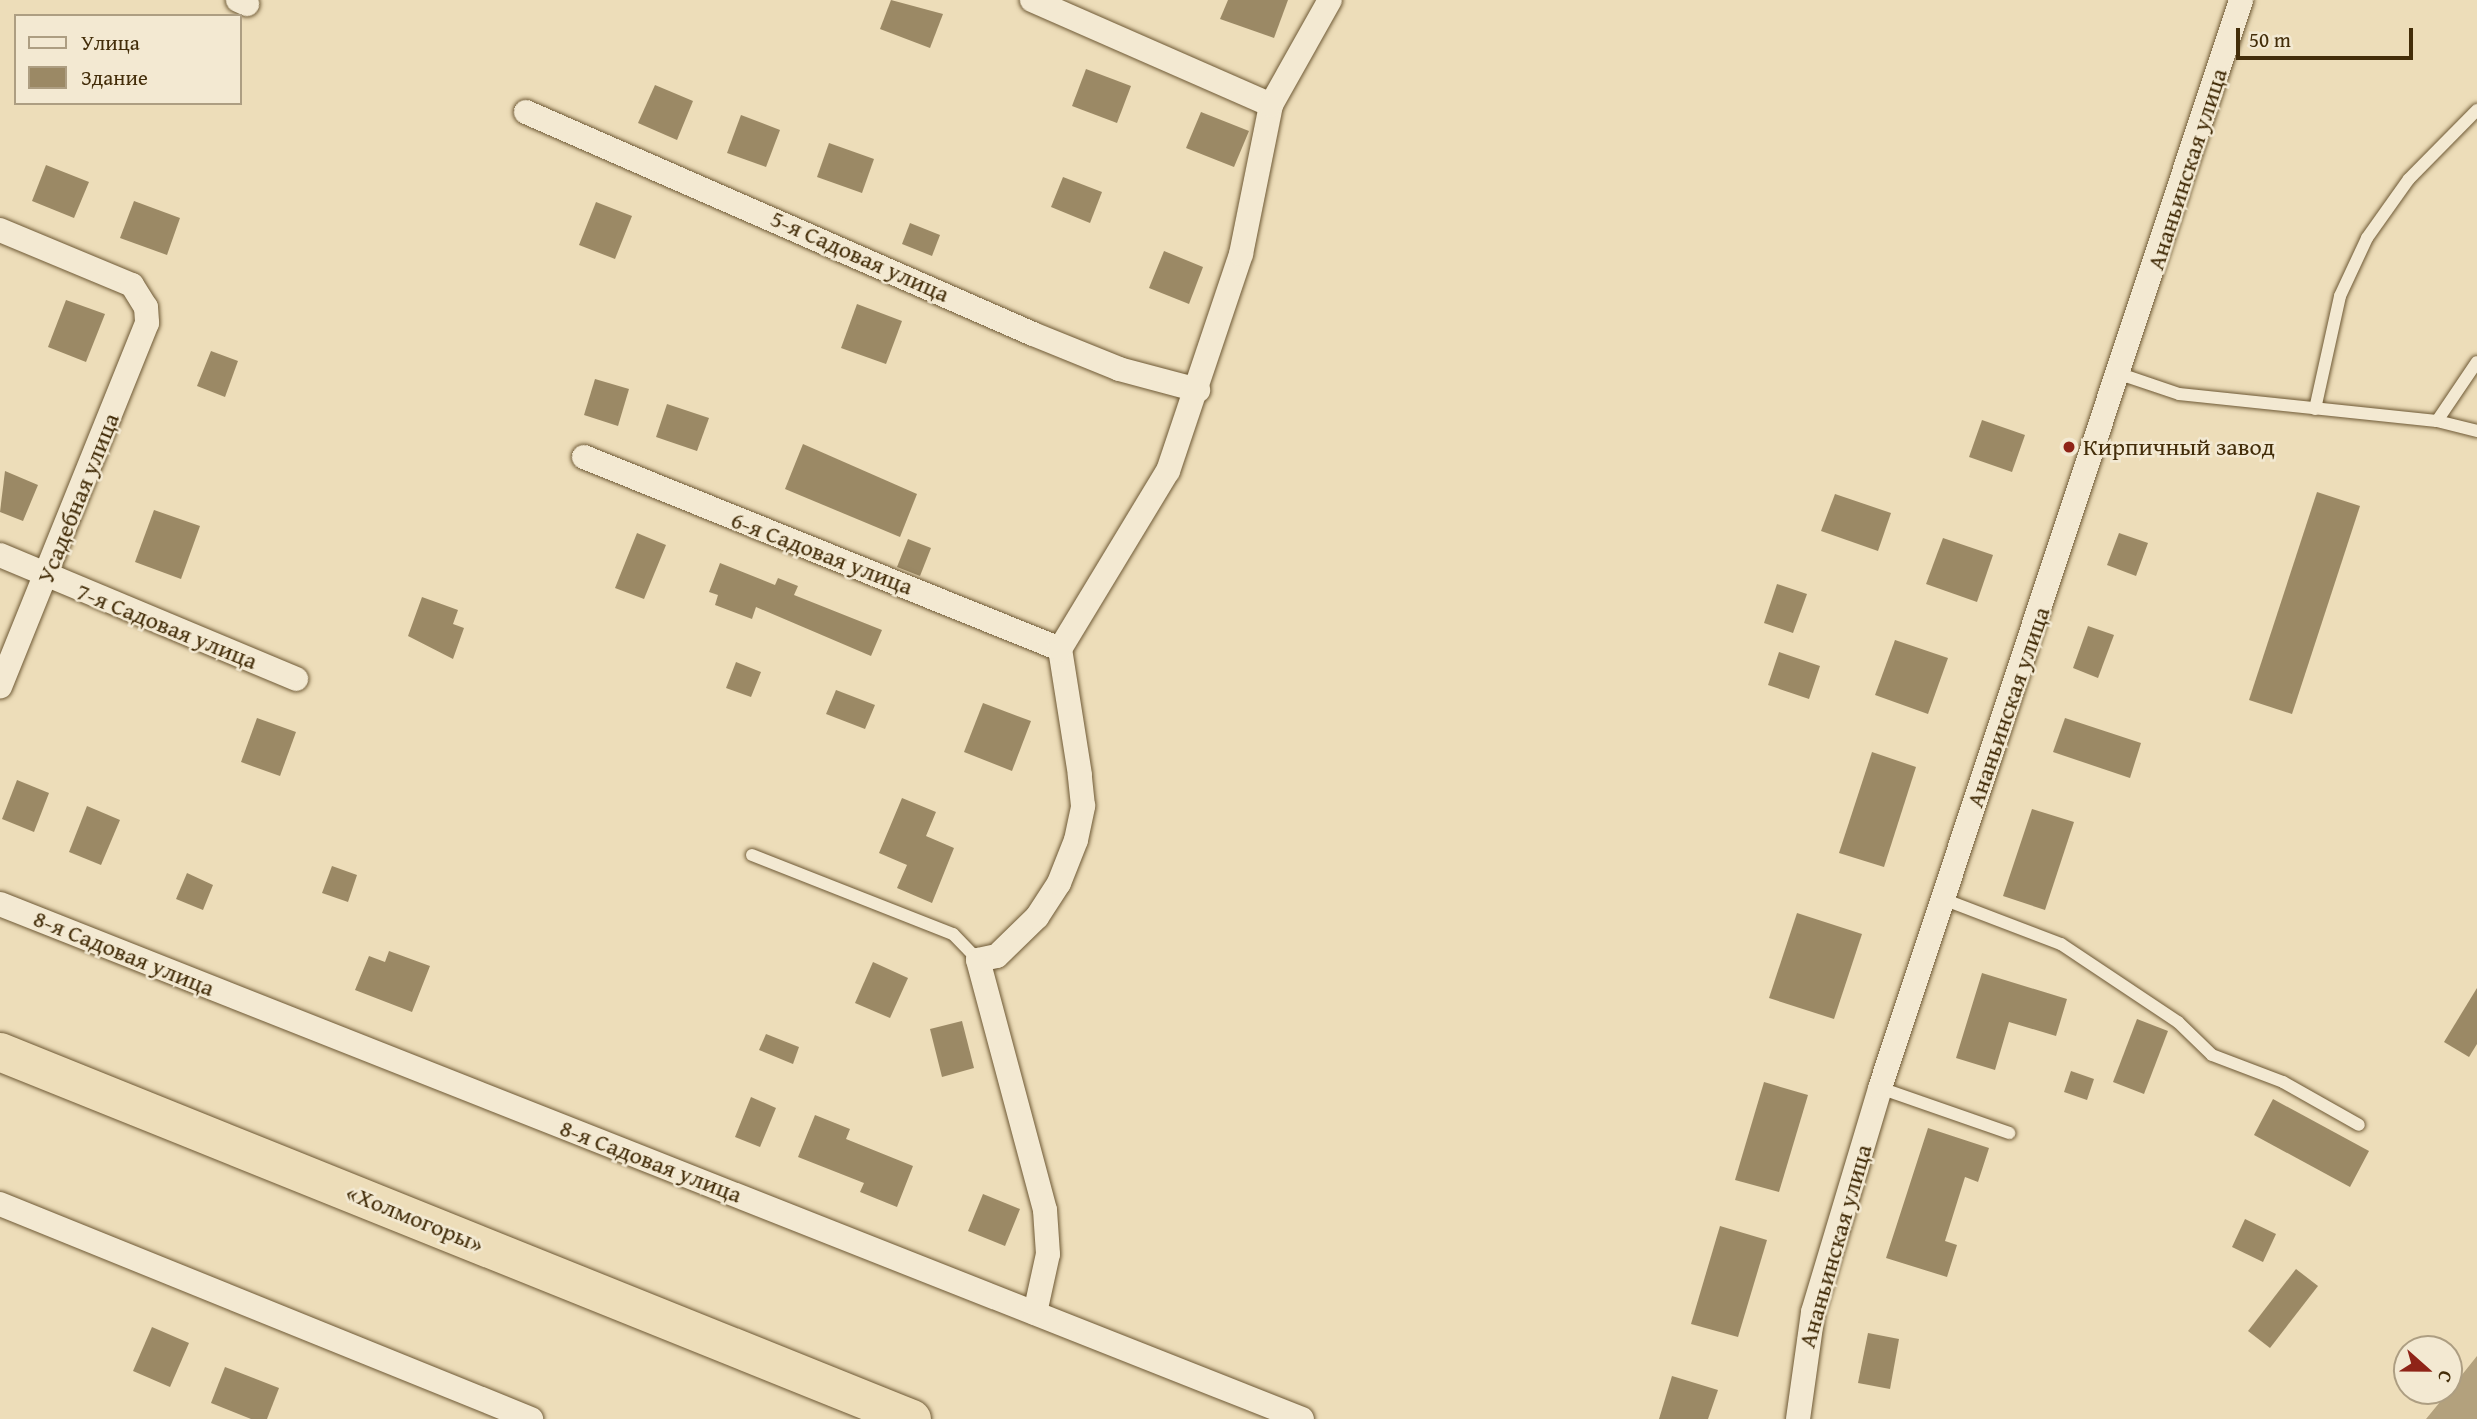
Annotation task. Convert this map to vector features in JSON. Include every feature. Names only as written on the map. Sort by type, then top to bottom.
[{"type":"highway","name":"«Холмогоры»","points":[[0,1052],[912,1419]]},
{"type":"highway","name":"«Холмогоры»","points":[[830,1384],[933,1419]]},
{"type":"street","points":[[1032,0],[1271,105]]},
{"type":"street","points":[[1035,1313],[1048,1254],[1045,1210],[978,960],[997,956],[1037,917],[1059,883],[1076,840],[1083,806],[1060,649],[1168,471],[1198,390],[1241,254],[1271,105],[1330,0]]},
{"type":"street","name":"Ананьинская улица","points":[[1797,1419],[1813,1312],[1880,1088],[2120,374],[2241,0]]},
{"type":"street","name":"5-я Садовая улица","points":[[526,112],[1033,334],[1119,369],[1198,390]]},
{"type":"street","name":"Усадебная улица","points":[[0,230],[132,285],[146,307],[142,340],[0,686]]},
{"type":"street","name":"6-я Садовая улица","points":[[584,457],[1060,649]]},
{"type":"street","name":"7-я Садовая улица","points":[[0,555],[47,577],[296,679]]},
{"type":"street","name":"8-я Садовая улица","points":[[0,904],[1302,1419]]},
{"type":"street","points":[[0,1203],[531,1419]]},
{"type":"lane","points":[[2315,409],[2340,296],[2367,238],[2409,179],[2477,110]]},
{"type":"lane","points":[[2437,421],[2476,368]]},
{"type":"lane","points":[[2120,374],[2179,394],[2437,421],[2477,431]]},
{"type":"lane","points":[[752,855],[953,934],[978,960]]},
{"type":"lane","points":[[1943,899],[2061,944],[2178,1022],[2212,1055],[2283,1082],[2359,1125]]},
{"type":"lane","points":[[1880,1088],[2009,1133]]},
{"type":"shaded area","points":[[2477,1356],[2477,1419],[2426,1419],[2438,1405],[2463,1405],[2463,1374]]},
{"type":"building","points":[[891,0],[943,14],[930,48],[880,29]]},
{"type":"building","points":[[1228,0],[1288,0],[1274,38],[1220,19]]},
{"type":"building","points":[[1086,69],[1131,86],[1117,123],[1072,106]]},
{"type":"building","points":[[655,85],[693,101],[677,140],[638,123]]},
{"type":"building","points":[[1201,112],[1249,131],[1234,167],[1186,148]]},
{"type":"building","points":[[741,115],[780,130],[766,167],[727,153]]},
{"type":"building","points":[[829,143],[874,159],[862,193],[817,177]]},
{"type":"building","points":[[46,165],[89,182],[74,218],[32,201]]},
{"type":"building","points":[[1063,177],[1102,192],[1090,223],[1051,207]]},
{"type":"building","points":[[134,201],[180,218],[167,255],[120,238]]},
{"type":"building","points":[[596,202],[632,216],[615,259],[579,245]]},
{"type":"building","points":[[910,223],[940,235],[932,256],[902,244]]},
{"type":"building","points":[[1164,251],[1203,267],[1189,304],[1149,288]]},
{"type":"building","points":[[66,300],[105,314],[86,362],[48,347]]},
{"type":"building","points":[[857,304],[902,321],[886,364],[841,348]]},
{"type":"building","points":[[211,351],[238,361],[225,397],[197,386]]},
{"type":"building","points":[[595,379],[629,389],[618,426],[584,415]]},
{"type":"building","points":[[667,404],[709,418],[697,451],[656,437]]},
{"type":"building","points":[[1982,420],[2025,435],[2012,472],[1969,457]]},
{"type":"building","points":[[803,444],[917,494],[900,537],[785,489]]},
{"type":"building","points":[[5,471],[38,485],[23,521],[0,512]]},
{"type":"building","points":[[2317,492],[2360,506],[2292,714],[2249,700]]},
{"type":"building","points":[[1835,494],[1891,513],[1878,551],[1821,531]]},
{"type":"building","points":[[154,510],[200,526],[181,579],[135,562]]},
{"type":"building","points":[[637,533],[666,545],[644,599],[615,588]]},
{"type":"building","points":[[2119,533],[2148,543],[2136,576],[2107,565]]},
{"type":"building","points":[[1943,538],[1993,555],[1977,602],[1926,584]]},
{"type":"building","points":[[908,539],[931,548],[920,576],[897,567]]},
{"type":"building","points":[[720,563],[775,585],[778,578],[798,586],[794,595],[882,630],[871,656],[756,607],[752,619],[715,605],[718,595],[709,592]]},
{"type":"building","points":[[1777,584],[1807,594],[1793,633],[1764,623]]},
{"type":"building","points":[[422,597],[458,610],[453,624],[464,628],[453,659],[408,636]]},
{"type":"building","points":[[2088,626],[2114,635],[2098,678],[2073,668]]},
{"type":"building","points":[[1895,640],[1948,658],[1928,714],[1875,695]]},
{"type":"building","points":[[1779,652],[1820,666],[1809,699],[1768,685]]},
{"type":"building","points":[[736,662],[761,672],[751,697],[726,688]]},
{"type":"building","points":[[836,690],[875,705],[865,729],[826,714]]},
{"type":"building","points":[[983,703],[1031,721],[1012,771],[964,752]]},
{"type":"building","points":[[257,718],[296,732],[280,776],[241,762]]},
{"type":"building","points":[[2065,718],[2141,743],[2130,778],[2053,752]]},
{"type":"building","points":[[1872,752],[1916,767],[1884,867],[1839,853]]},
{"type":"building","points":[[17,780],[49,793],[34,832],[2,819]]},
{"type":"building","points":[[902,798],[936,812],[926,836],[954,848],[932,903],[897,888],[907,865],[879,853]]},
{"type":"building","points":[[87,806],[120,820],[101,865],[69,852]]},
{"type":"building","points":[[2032,809],[2074,822],[2045,910],[2003,896]]},
{"type":"building","points":[[332,866],[357,875],[348,902],[322,893]]},
{"type":"building","points":[[187,873],[213,885],[203,910],[176,899]]},
{"type":"building","points":[[1797,913],[1862,934],[1834,1019],[1769,998]]},
{"type":"building","points":[[389,951],[430,966],[412,1012],[355,990],[369,956],[385,962]]},
{"type":"building","points":[[873,962],[908,978],[890,1018],[855,1003]]},
{"type":"building","points":[[1982,973],[2067,999],[2056,1036],[2009,1022],[1995,1070],[1956,1058]]},
{"type":"building","points":[[2477,988],[2477,1044],[2469,1057],[2444,1042]]},
{"type":"building","points":[[2137,1019],[2168,1031],[2144,1094],[2113,1082]]},
{"type":"building","points":[[962,1021],[974,1068],[942,1077],[930,1029]]},
{"type":"building","points":[[766,1034],[799,1047],[793,1064],[759,1050]]},
{"type":"building","points":[[2071,1071],[2094,1079],[2087,1100],[2064,1092]]},
{"type":"building","points":[[1764,1082],[1808,1095],[1779,1192],[1735,1180]]},
{"type":"building","points":[[751,1097],[776,1108],[760,1147],[735,1137]]},
{"type":"building","points":[[2273,1099],[2369,1151],[2350,1187],[2254,1135]]},
{"type":"building","points":[[815,1115],[850,1129],[846,1139],[913,1166],[897,1207],[860,1192],[864,1183],[798,1157]]},
{"type":"building","points":[[1928,1128],[1989,1148],[1978,1182],[1965,1177],[1945,1241],[1957,1245],[1947,1277],[1886,1258]]},
{"type":"building","points":[[983,1194],[1020,1209],[1005,1246],[968,1231]]},
{"type":"building","points":[[2245,1219],[2276,1234],[2263,1262],[2232,1247]]},
{"type":"building","points":[[1720,1226],[1767,1240],[1738,1337],[1691,1324]]},
{"type":"building","points":[[2296,1269],[2318,1286],[2270,1348],[2248,1331]]},
{"type":"building","points":[[152,1327],[189,1343],[170,1387],[133,1371]]},
{"type":"building","points":[[1868,1333],[1899,1339],[1890,1389],[1858,1383]]},
{"type":"building","points":[[225,1367],[279,1388],[267,1419],[251,1419],[211,1403]]},
{"type":"building","points":[[1672,1376],[1718,1390],[1708,1419],[1659,1419]]},
{"type":"place","name":"Кирпичный завод","points":[[2069,447]]}]
